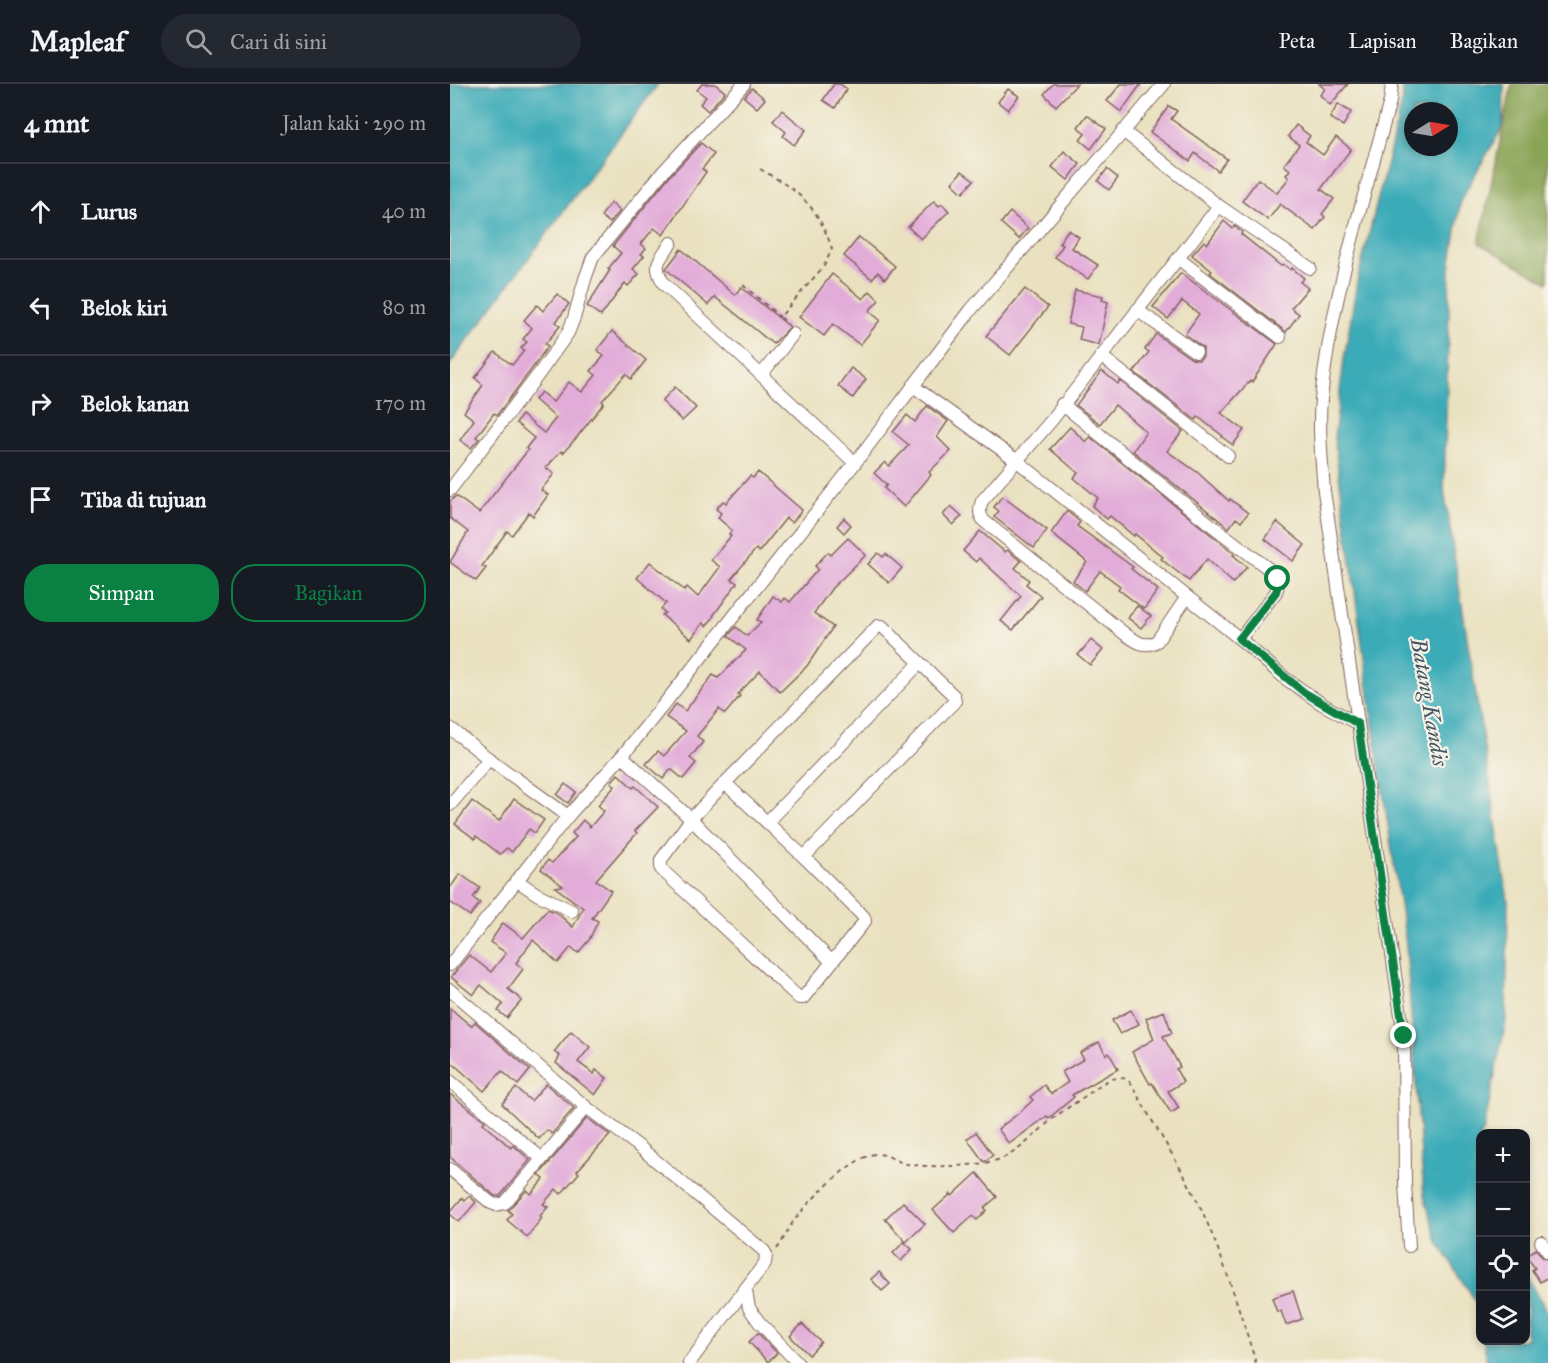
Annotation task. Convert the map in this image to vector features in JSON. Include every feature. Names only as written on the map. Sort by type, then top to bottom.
[{"type":"street","points":[[450,490],[568,333],[593,257],[661,174],[744,84]]},
{"type":"street","points":[[450,965],[568,816],[622,756],[855,463],[970,311],[1163,84]]},
{"type":"street","points":[[1392,84],[1390,101],[1348,258],[1328,349],[1321,402],[1320,442],[1324,491],[1404,1036],[1406,1208],[1409,1245]]},
{"type":"street","points":[[1124,131],[1219,206],[1310,268]]},
{"type":"street","points":[[1186,597],[1157,641],[1152,644],[1141,644],[984,521],[980,514],[982,501],[1051,421],[1219,206]]},
{"type":"street","points":[[671,243],[658,261],[658,273],[664,284],[855,463]]},
{"type":"street","points":[[1179,259],[1280,337]]},
{"type":"street","points":[[1137,310],[1196,352]]},
{"type":"street","points":[[762,374],[793,334]]},
{"type":"street","points":[[1101,356],[1228,456]]},
{"type":"street","points":[[913,386],[1016,460],[1305,693],[1358,724]]},
{"type":"street","points":[[1062,404],[1201,518],[1274,573],[1278,579],[1276,592],[1239,639]]},
{"type":"street","points":[[725,783],[864,917],[864,921],[803,998],[799,998],[661,869],[661,861],[691,819],[725,783],[878,626],[882,626],[954,696],[954,701],[804,857]]},
{"type":"street","points":[[767,822],[920,663]]},
{"type":"street","points":[[450,728],[568,816]]},
{"type":"street","points":[[622,756],[691,819],[831,961]]},
{"type":"street","points":[[450,805],[489,759]]},
{"type":"street","points":[[516,880],[537,894],[572,911]]},
{"type":"street","points":[[450,990],[586,1107],[637,1145],[764,1251],[765,1263],[746,1291],[689,1363]]},
{"type":"street","points":[[450,1081],[541,1158]]},
{"type":"street","points":[[450,1169],[491,1203],[500,1205],[505,1203],[586,1107]]},
{"type":"street","points":[[746,1291],[749,1308],[759,1322],[798,1363]]},
{"type":"path","points":[[760,170],[782,181],[810,204],[825,227],[832,249],[824,266],[780,317]]},
{"type":"path","points":[[743,285],[791,327],[793,334]]},
{"type":"path","points":[[765,1263],[811,1202],[839,1175],[863,1158],[878,1154],[888,1155],[907,1164],[932,1165],[969,1165],[1001,1159],[1105,1082],[1118,1077],[1125,1078],[1131,1083],[1206,1218],[1233,1289],[1256,1363]]},
{"type":"green space","points":[[1512,84],[1548,84],[1548,283],[1479,243]]},
{"type":"water","points":[[450,84],[658,84],[450,364]]},
{"type":"water","name":"Batang Kandis","points":[[1403,84],[1504,84],[1503,126],[1461,199],[1450,268],[1444,490],[1508,901],[1506,1020],[1484,1129],[1476,1129],[1476,1301],[1438,1242],[1424,1196],[1406,944],[1374,732],[1334,438],[1357,282],[1403,99]]},
{"type":"water","points":[[1530,1281],[1548,1313],[1548,1363],[1487,1363],[1485,1345],[1530,1345]]},
{"type":"building","points":[[702,84],[715,84],[725,92],[708,111],[700,104],[706,97],[697,90]]},
{"type":"building","points":[[834,84],[840,84],[847,89],[835,108],[823,100]]},
{"type":"building","points":[[1053,84],[1077,84],[1056,106],[1044,94]]},
{"type":"building","points":[[1121,84],[1141,84],[1121,112],[1107,101]]},
{"type":"building","points":[[1319,84],[1348,84],[1330,105],[1320,95],[1325,89]]},
{"type":"building","points":[[752,88],[765,99],[757,108],[744,97]]},
{"type":"building","points":[[1008,89],[1019,96],[1008,110],[998,102]]},
{"type":"building","points":[[1338,104],[1351,112],[1343,126],[1330,118]]},
{"type":"building","points":[[1169,106],[1177,111],[1171,119],[1227,159],[1218,171],[1195,153],[1190,161],[1150,132]]},
{"type":"building","points":[[782,110],[806,130],[794,145],[783,136],[786,132],[773,121]]},
{"type":"building","points":[[1087,115],[1106,129],[1091,149],[1080,140],[1085,134],[1078,127]]},
{"type":"building","points":[[1296,125],[1310,136],[1306,142],[1323,155],[1336,137],[1351,149],[1321,189],[1334,199],[1322,214],[1325,217],[1315,230],[1280,204],[1268,220],[1242,201],[1258,179],[1277,193],[1289,178],[1286,175],[1290,170],[1284,165],[1299,145],[1288,136]]},
{"type":"building","points":[[701,143],[714,154],[702,169],[706,172],[663,235],[654,228],[641,244],[646,248],[641,254],[644,256],[633,269],[639,274],[628,286],[625,283],[601,316],[587,306],[610,270],[608,269],[621,253],[613,246],[667,179]]},
{"type":"building","points":[[1064,151],[1080,164],[1068,180],[1052,167]]},
{"type":"building","points":[[1107,169],[1118,178],[1109,190],[1098,181]]},
{"type":"building","points":[[962,171],[974,180],[963,193],[952,183]]},
{"type":"building","points":[[934,201],[939,206],[942,204],[949,211],[921,239],[908,227]]},
{"type":"building","points":[[611,203],[620,211],[610,223],[601,216]]},
{"type":"building","points":[[1010,212],[1028,228],[1019,239],[1001,223]]},
{"type":"building","points":[[1224,221],[1232,228],[1234,226],[1242,232],[1241,234],[1281,266],[1283,264],[1291,270],[1292,268],[1304,278],[1300,282],[1308,288],[1291,308],[1299,314],[1286,332],[1210,273],[1212,271],[1192,255],[1204,241],[1207,244]]},
{"type":"building","points":[[1068,230],[1079,237],[1072,248],[1098,265],[1088,279],[1055,257],[1063,245],[1059,243]]},
{"type":"building","points":[[859,237],[895,266],[885,279],[878,272],[872,279],[844,256]]},
{"type":"building","points":[[681,249],[735,295],[741,287],[790,327],[773,344],[715,297],[708,305],[666,269]]},
{"type":"building","points":[[1181,273],[1277,344],[1252,382],[1250,381],[1221,413],[1244,430],[1233,445],[1198,417],[1196,420],[1193,418],[1134,372],[1149,352],[1145,349],[1156,334],[1192,359],[1199,360],[1203,356],[1203,348],[1185,334],[1199,314],[1182,301],[1168,319],[1153,307]]},
{"type":"building","points":[[832,274],[863,299],[870,291],[879,300],[869,311],[880,320],[860,345],[833,324],[824,336],[799,317]]},
{"type":"building","points":[[1025,289],[1048,307],[1010,355],[986,336]]},
{"type":"building","points":[[1075,290],[1103,296],[1102,300],[1108,302],[1099,345],[1079,340],[1082,327],[1068,324]]},
{"type":"building","points":[[557,294],[569,304],[556,322],[560,326],[545,344],[548,346],[531,370],[497,415],[494,413],[476,437],[479,439],[471,448],[460,440],[474,420],[464,412],[483,385],[475,378],[495,352],[512,365],[524,351],[521,348],[527,342],[523,339],[532,328],[524,320],[537,305],[543,311]]},
{"type":"building","points":[[612,331],[646,360],[631,379],[626,374],[602,401],[604,403],[577,437],[546,468],[554,474],[541,490],[548,495],[533,516],[529,512],[512,535],[507,531],[482,566],[486,568],[476,581],[450,562],[468,532],[450,518],[450,501],[456,496],[479,513],[528,450],[526,448],[534,438],[516,423],[522,415],[544,433],[556,418],[535,400],[541,392],[553,402],[569,382],[582,392],[596,375],[591,371],[604,356],[597,350]]},
{"type":"building","points":[[851,368],[866,379],[853,398],[838,386]]},
{"type":"building","points":[[1102,371],[1118,384],[1120,381],[1183,431],[1167,451],[1197,472],[1229,501],[1230,499],[1248,513],[1241,522],[1236,518],[1229,528],[1133,451],[1146,432],[1115,405],[1100,424],[1076,405]]},
{"type":"building","points":[[675,387],[696,408],[682,421],[662,401]]},
{"type":"building","points":[[927,406],[948,421],[937,437],[951,451],[929,472],[931,475],[904,507],[884,488],[887,485],[874,473],[885,462],[889,466],[909,445],[893,432],[907,415],[915,422]]},
{"type":"building","points":[[1070,427],[1086,442],[1090,437],[1235,554],[1233,555],[1247,567],[1233,583],[1207,559],[1189,581],[1135,534],[1134,536],[1110,516],[1107,519],[1092,506],[1098,498],[1074,478],[1078,473],[1050,449]]},
{"type":"building","points":[[758,472],[802,510],[792,523],[786,518],[759,552],[756,549],[731,579],[737,583],[714,617],[706,626],[703,623],[691,639],[662,615],[665,613],[661,609],[666,603],[637,578],[650,562],[684,590],[687,587],[698,597],[720,567],[711,560],[731,536],[729,534],[732,530],[718,518],[721,513],[716,509],[723,501],[726,503],[750,476],[753,478]]},
{"type":"building","points":[[1002,496],[1047,530],[1034,548],[994,517],[999,511],[994,507]]},
{"type":"building","points":[[951,506],[962,516],[953,525],[943,515]]},
{"type":"building","points":[[1067,511],[1080,522],[1077,526],[1133,567],[1131,569],[1158,590],[1144,609],[1118,589],[1120,586],[1100,571],[1085,591],[1073,581],[1087,562],[1051,533]]},
{"type":"building","points":[[844,518],[851,525],[844,533],[837,526]]},
{"type":"building","points":[[1277,522],[1305,545],[1293,561],[1265,539]]},
{"type":"building","points":[[980,531],[1005,552],[1007,550],[1021,561],[1015,568],[1029,580],[1026,584],[1041,596],[1013,630],[1001,621],[1021,596],[979,558],[976,562],[963,551]]},
{"type":"building","points":[[848,538],[866,555],[832,588],[814,613],[833,627],[807,666],[780,692],[760,671],[738,694],[740,696],[725,714],[719,709],[697,736],[703,742],[690,758],[696,763],[683,779],[671,769],[663,779],[646,764],[658,751],[664,756],[686,731],[666,717],[676,704],[685,711],[713,675],[718,678],[746,650],[728,636],[736,627],[747,636],[761,622],[757,620],[773,596],[782,602],[785,598],[790,602],[818,569],[815,566],[828,552],[831,555]]},
{"type":"building","points":[[878,553],[883,557],[886,554],[902,568],[889,583],[868,564]]},
{"type":"building","points":[[1137,606],[1151,616],[1141,628],[1128,618]]},
{"type":"building","points":[[1091,640],[1103,650],[1090,665],[1078,655]]},
{"type":"building","points":[[618,774],[658,807],[635,831],[637,833],[596,880],[611,891],[592,918],[598,921],[589,940],[578,953],[571,947],[558,963],[533,940],[516,963],[523,969],[508,989],[522,1000],[507,1018],[498,1011],[503,1004],[481,985],[473,995],[451,977],[469,955],[491,972],[506,953],[490,942],[503,923],[523,938],[548,909],[557,913],[573,927],[583,908],[555,887],[563,886],[541,869],[548,860],[552,863],[576,837],[572,833],[583,820],[590,827],[604,811],[598,805],[615,786],[611,782]]},
{"type":"building","points":[[565,784],[576,792],[568,803],[557,795]]},
{"type":"building","points":[[514,799],[544,820],[535,833],[529,829],[512,852],[507,848],[500,854],[455,824],[472,801],[499,821]]},
{"type":"building","points":[[460,874],[480,888],[473,898],[480,903],[470,916],[450,902],[450,888]]},
{"type":"building","points":[[450,1008],[471,1026],[475,1022],[530,1070],[518,1085],[502,1071],[484,1091],[450,1061]]},
{"type":"building","points":[[1131,1010],[1139,1024],[1120,1034],[1112,1020]]},
{"type":"building","points":[[1164,1011],[1172,1033],[1163,1036],[1180,1067],[1176,1069],[1183,1082],[1168,1091],[1179,1108],[1171,1113],[1152,1083],[1150,1084],[1132,1052],[1154,1039],[1146,1018]]},
{"type":"building","points":[[571,1031],[590,1047],[578,1062],[594,1074],[596,1070],[607,1078],[595,1095],[556,1063],[560,1056],[554,1052]]},
{"type":"building","points":[[1099,1042],[1106,1055],[1109,1053],[1118,1069],[1072,1095],[1074,1097],[1049,1118],[1047,1116],[1009,1144],[998,1129],[1033,1100],[1030,1097],[1044,1085],[1051,1094],[1068,1082],[1062,1072],[1084,1059],[1080,1053]]},
{"type":"building","points":[[546,1084],[574,1108],[552,1134],[547,1130],[539,1139],[502,1104],[516,1088],[531,1101]]},
{"type":"building","points":[[450,1094],[485,1121],[483,1123],[511,1148],[513,1145],[530,1160],[500,1196],[495,1196],[450,1157]]},
{"type":"building","points":[[587,1118],[610,1135],[577,1171],[579,1173],[561,1194],[556,1189],[543,1204],[548,1207],[527,1237],[507,1220],[512,1214],[508,1210],[527,1190],[531,1194],[544,1179],[539,1175]]},
{"type":"building","points":[[976,1132],[993,1155],[984,1162],[967,1139]]},
{"type":"building","points":[[977,1173],[997,1197],[984,1208],[987,1210],[977,1220],[973,1216],[954,1233],[933,1210]]},
{"type":"building","points":[[469,1196],[476,1202],[459,1222],[450,1212],[462,1198],[465,1200]]},
{"type":"building","points":[[903,1202],[925,1224],[906,1242],[885,1219]]},
{"type":"building","points":[[904,1242],[912,1249],[901,1261],[893,1253]]},
{"type":"building","points":[[1536,1249],[1542,1257],[1548,1260],[1548,1277],[1540,1282],[1532,1270],[1535,1268],[1530,1261],[1530,1253]]},
{"type":"building","points":[[879,1272],[890,1284],[882,1291],[871,1279]]},
{"type":"building","points":[[1293,1291],[1302,1319],[1286,1325],[1281,1311],[1277,1312],[1272,1298]]},
{"type":"building","points":[[802,1324],[821,1342],[809,1355],[790,1336]]},
{"type":"building","points":[[758,1333],[777,1353],[768,1362],[749,1342]]},
{"type":"route","points":[[1278,579],[1276,592],[1239,639],[1305,693],[1358,724],[1404,1036]]}]
